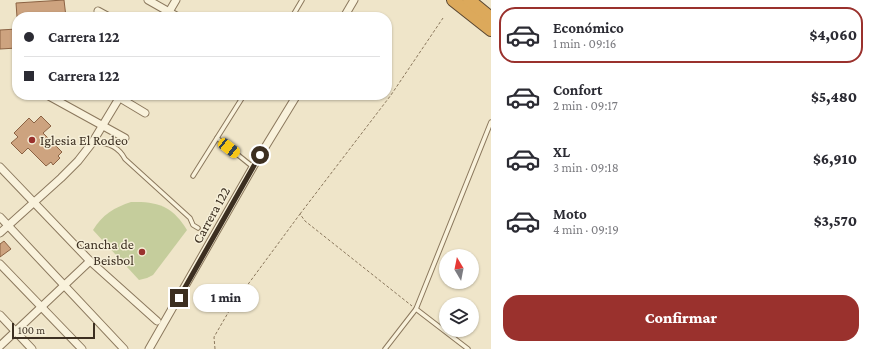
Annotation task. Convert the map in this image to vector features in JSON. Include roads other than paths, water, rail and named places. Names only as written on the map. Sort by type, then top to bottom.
[{"type":"highway","points":[[453,0],[491,30]]},
{"type":"highway","points":[[469,0],[491,18]]},
{"type":"street","points":[[148,0],[165,12]]},
{"type":"street","points":[[169,12],[176,0]]},
{"type":"street","points":[[347,12],[354,0]]},
{"type":"street","points":[[56,100],[125,138]]},
{"type":"street","points":[[0,233],[78,161],[103,126],[116,100]]},
{"type":"street","points":[[125,100],[146,113]]},
{"type":"street","name":"Carrera 122","points":[[149,349],[253,167],[294,100]]},
{"type":"street","points":[[0,167],[90,261],[157,321]]},
{"type":"street","points":[[0,217],[124,349]]},
{"type":"street","points":[[0,346],[90,261]]},
{"type":"street","points":[[0,264],[82,349]]},
{"type":"street","points":[[0,314],[32,349]]},
{"type":"lane","points":[[295,12],[302,0]]},
{"type":"lane","points":[[193,176],[241,100]]},
{"type":"lane","points":[[385,349],[416,309],[491,122]]},
{"type":"lane","points":[[217,138],[253,167]]},
{"type":"lane","points":[[92,143],[101,142],[115,147],[121,152],[125,159],[190,218],[193,225],[198,228]]},
{"type":"lane","points":[[416,309],[463,348],[468,349]]},
{"type":"place","name":"Iglesia El Rodeo","points":[[32,140]]},
{"type":"place","name":"Cancha de Beisbol","points":[[142,252]]}]
